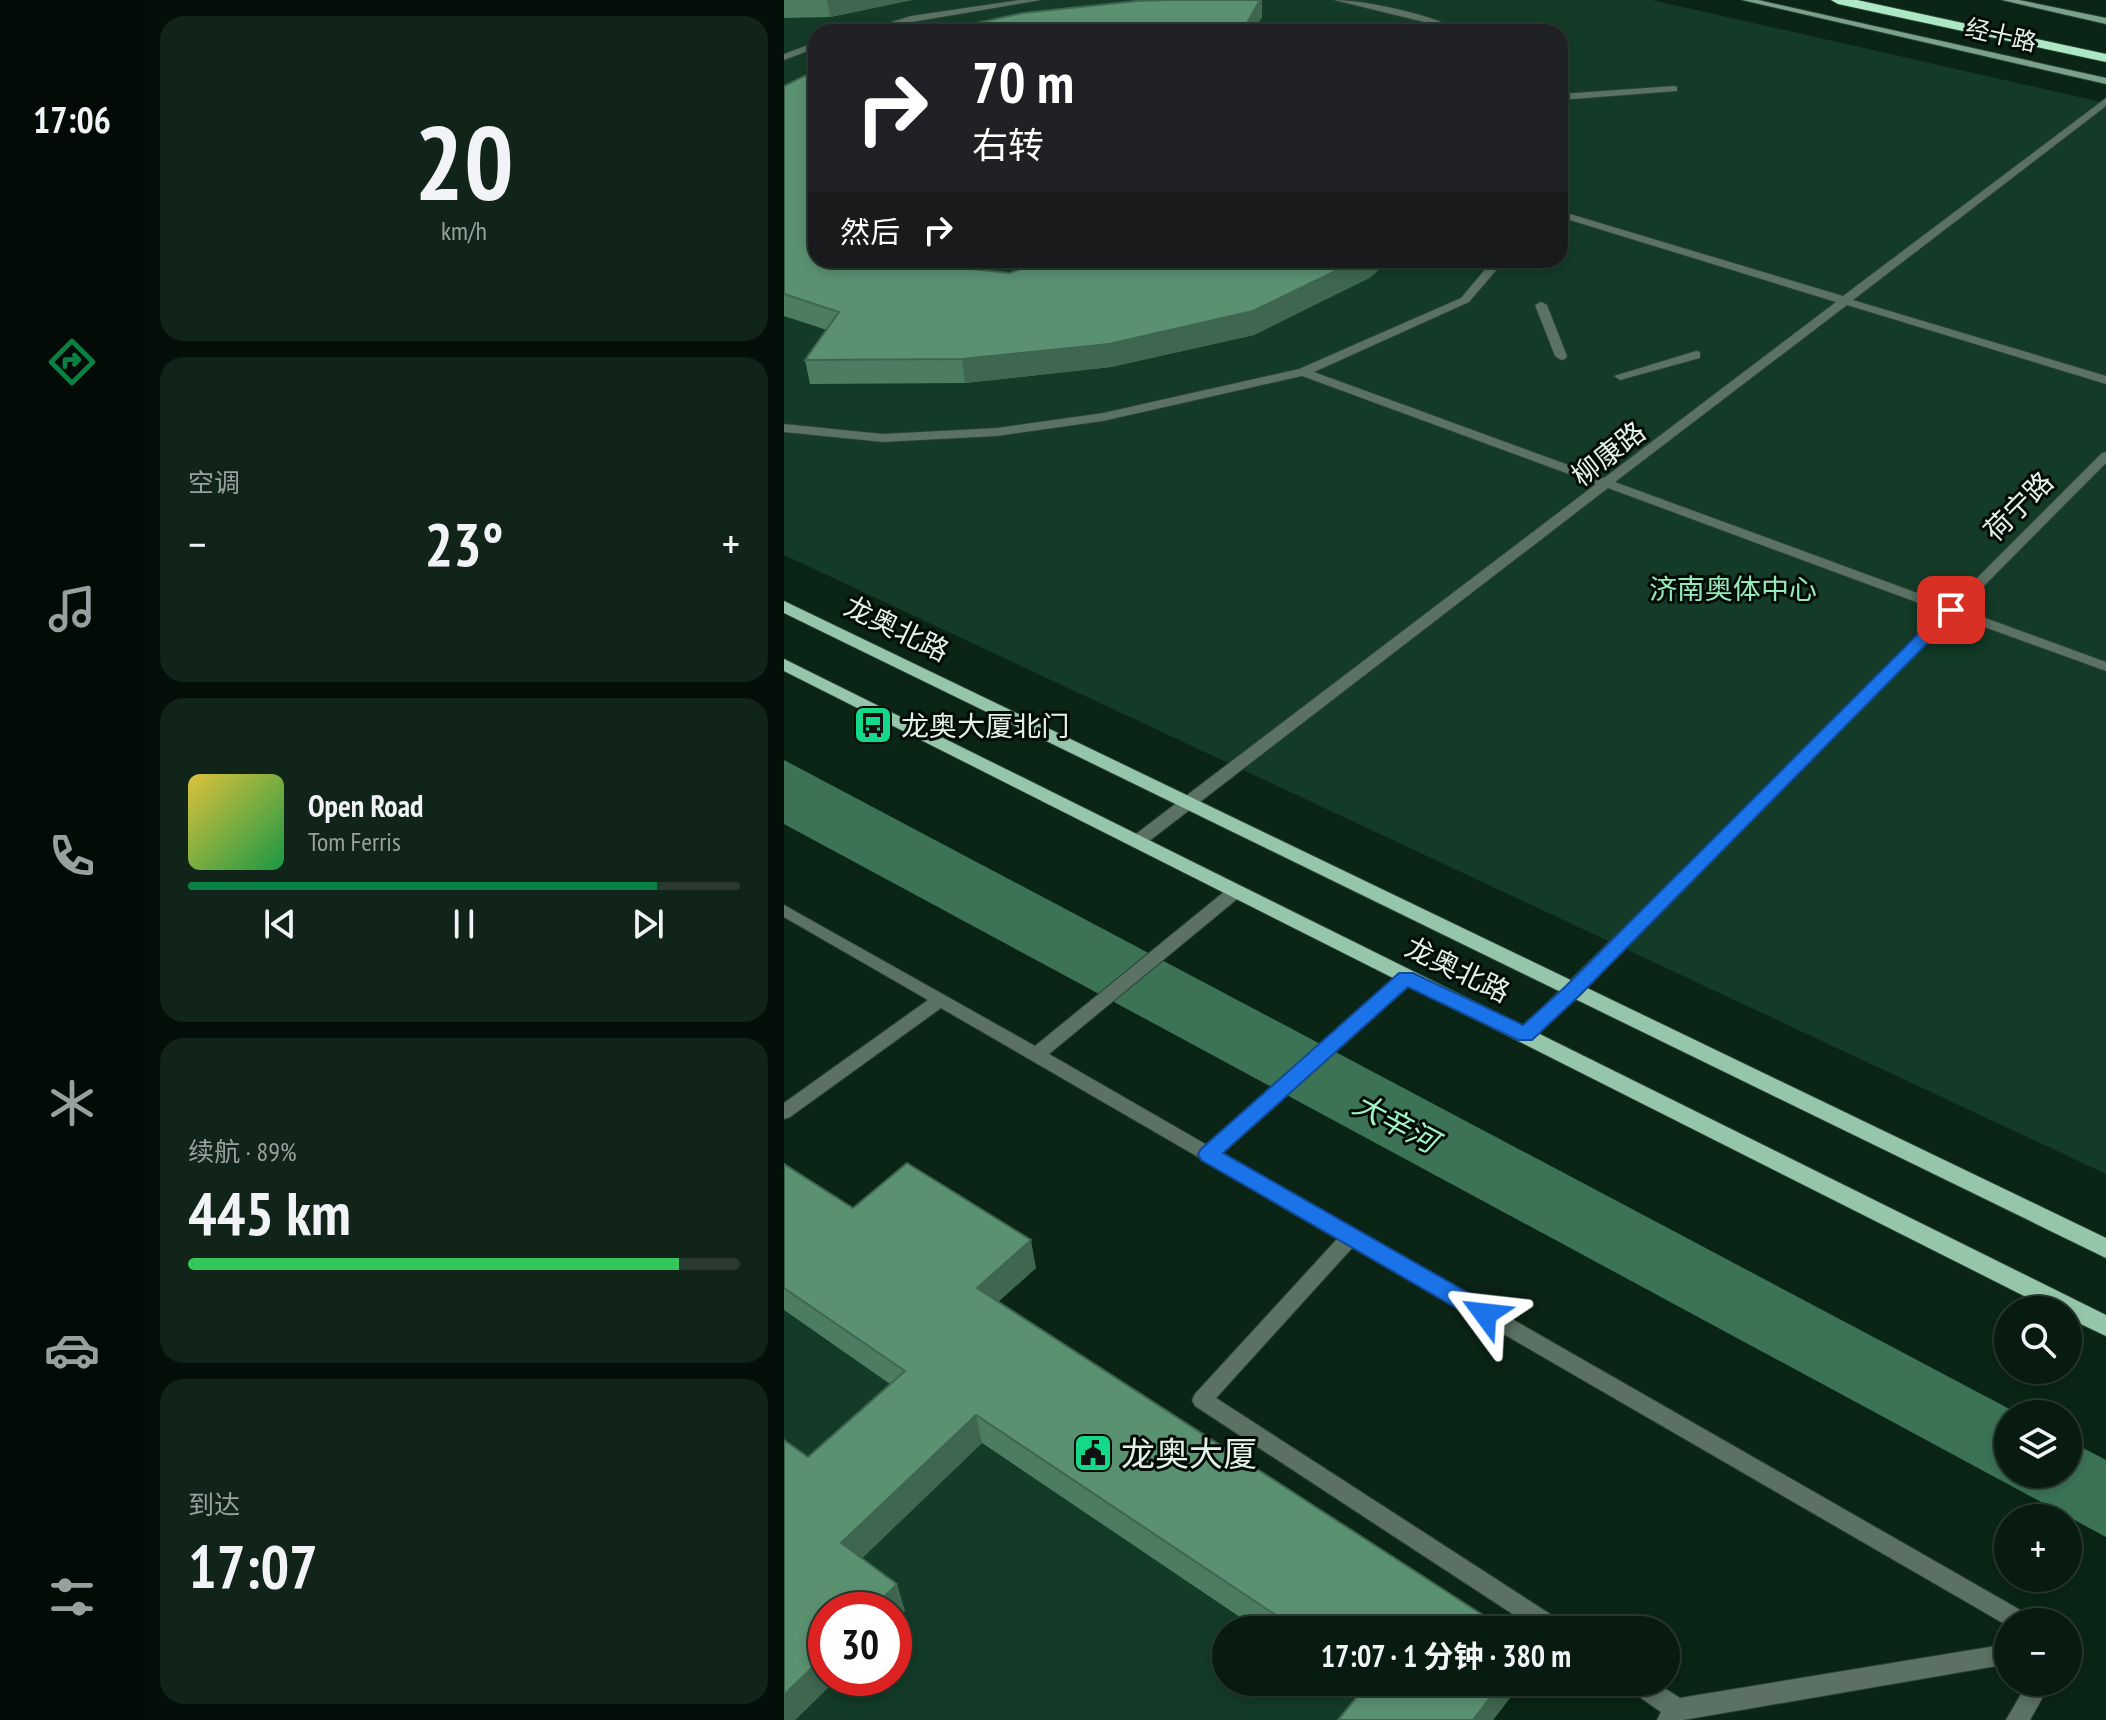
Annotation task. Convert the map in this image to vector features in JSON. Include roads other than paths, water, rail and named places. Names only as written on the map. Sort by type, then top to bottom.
[{"type":"highway","name":"经十路","points":[[1838,0],[2106,58]]},
{"type":"highway","name":"经十路","points":[[1905,0],[2106,43]]},
{"type":"main road","name":"经十路","points":[[1746,0],[2106,81]]},
{"type":"main road","name":"经十路","points":[[2006,0],[2106,21]]},
{"type":"main road","name":"龙奥北路","points":[[784,606],[2106,1249]]},
{"type":"main road","name":"龙奥北路","points":[[784,664],[2106,1326]]},
{"type":"street","points":[[893,24],[1037,0]]},
{"type":"street","points":[[1338,0],[1400,13],[1433,24]]},
{"type":"street","points":[[796,44],[808,46]]},
{"type":"street","points":[[784,57],[808,48]]},
{"type":"street","points":[[1568,96],[1674,89]]},
{"type":"street","name":"柳康路","points":[[1138,841],[2106,101]]},
{"type":"street","points":[[1568,216],[2106,380]]},
{"type":"street","points":[[784,428],[883,438],[997,432],[1103,417],[1303,372],[1465,300],[1492,268]]},
{"type":"street","points":[[1541,305],[1560,354]]},
{"type":"street","points":[[1622,376],[1696,355]]},
{"type":"street","points":[[1303,372],[2106,667]]},
{"type":"street","name":"荷宁路","points":[[1525,1035],[2106,456]]},
{"type":"street","points":[[1036,1055],[1236,891]]},
{"type":"street","points":[[784,910],[1997,1608]]},
{"type":"street","points":[[1209,1154],[1406,978]]},
{"type":"street","points":[[784,1112],[940,1000]]},
{"type":"street","points":[[1351,1236],[1202,1400],[1534,1616]]},
{"type":"street","points":[[1652,1696],[1673,1714],[1994,1657]]},
{"type":"street","points":[[2018,1720],[2032,1696]]},
{"type":"water","name":"大辛河","points":[[784,760],[1994,1401],[1994,1477],[784,824]]},
{"type":"water","points":[[2082,1447],[2106,1460],[2106,1537],[2082,1524],[2082,1504],[2045,1504],[2015,1488],[2082,1488]]},
{"type":"place","name":"龙奥大厦北门","points":[[873,725]]},
{"type":"place","name":"龙奥大厦","points":[[1093,1453]]},
{"type":"park label","name":"济南奥体中心","points":[[1733,588]]}]
